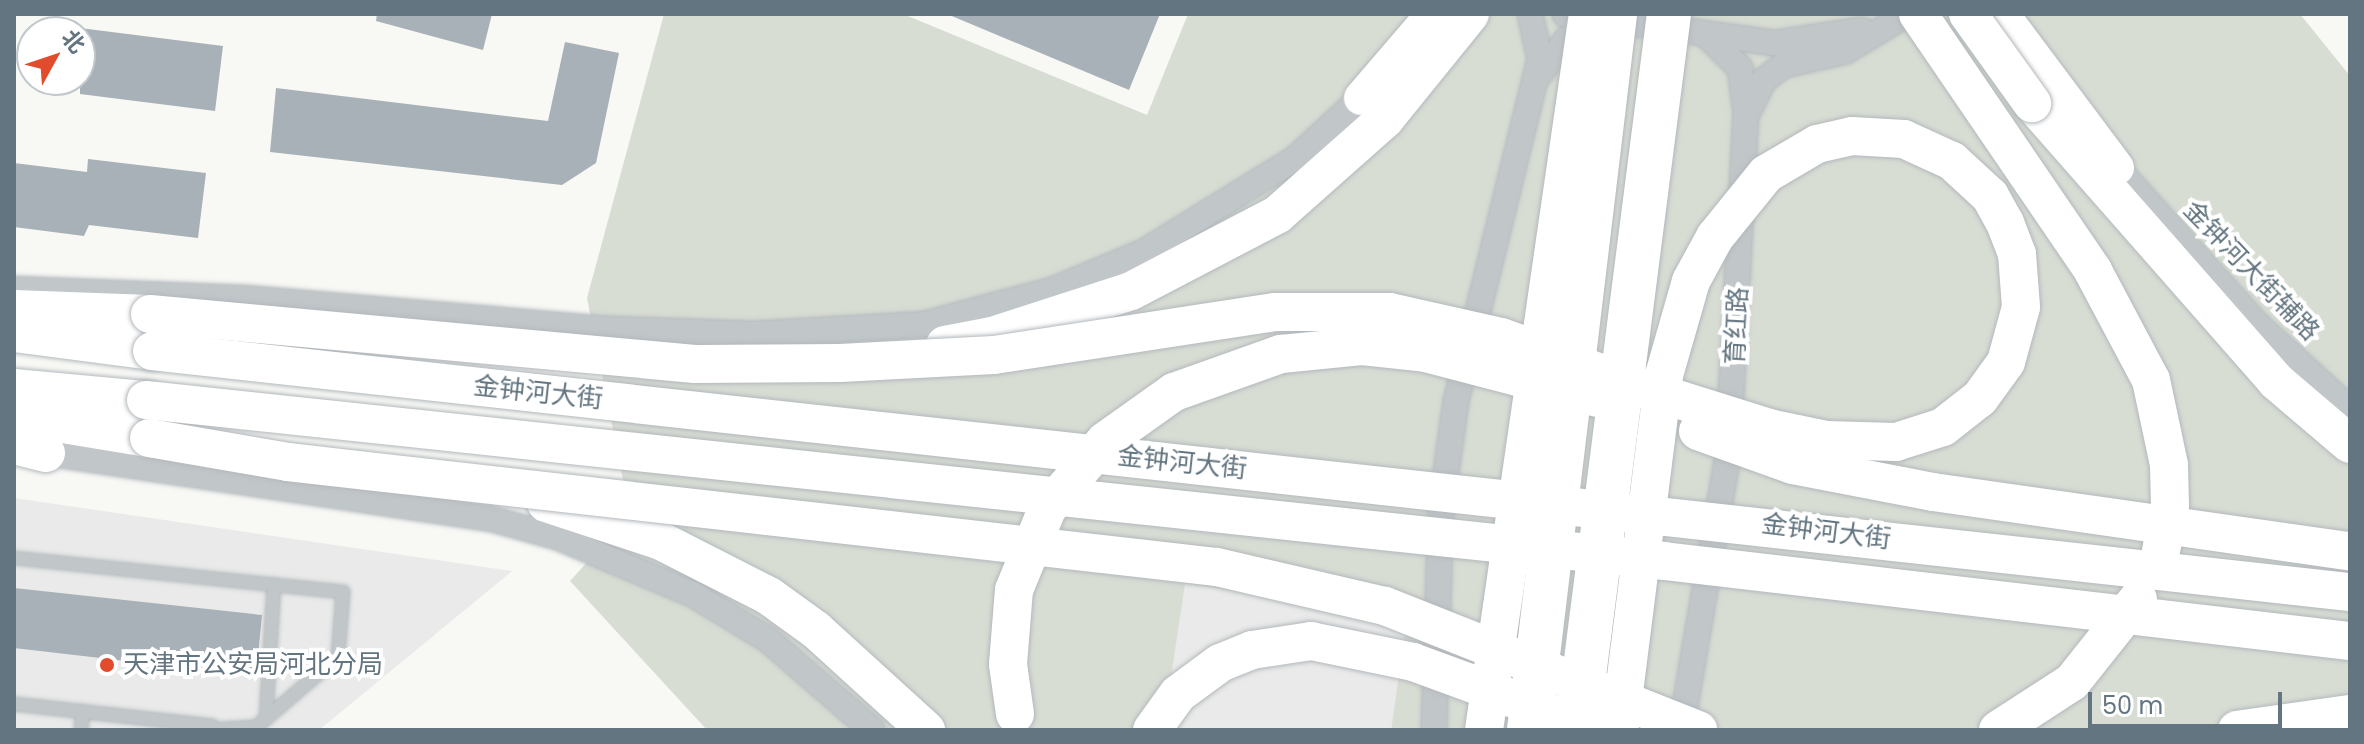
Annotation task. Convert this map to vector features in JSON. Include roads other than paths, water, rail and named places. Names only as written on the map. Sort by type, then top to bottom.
[{"type":"highway","points":[[1529,730],[1601,16]]},
{"type":"highway","points":[[1577,730],[1686,24]]},
{"type":"main road","points":[[1361,98],[1433,14]]},
{"type":"main road","points":[[840,363],[992,336],[1131,291],[1232,242],[1319,181],[1385,119],[1470,14]]},
{"type":"main road","points":[[1968,14],[2032,103],[2158,253],[2276,381],[2350,444]]},
{"type":"main road","points":[[1910,15],[2129,331],[2166,424],[2170,505],[2145,588],[2072,682],[1998,730]]},
{"type":"main road","points":[[1484,730],[1601,16]]},
{"type":"main road","points":[[2011,28],[2117,168]]},
{"type":"main road","points":[[14,309],[151,332],[695,364],[840,363],[994,355],[1276,312],[1390,312],[1501,337],[1648,390],[1663,395],[1769,428],[1826,440],[1896,442],[1943,427],[1980,398],[2006,362],[2021,307],[2017,254],[2005,223],[1990,196],[1952,161],[1904,139],[1852,136],[1817,144],[1766,174],[1715,237],[1691,281],[1664,375],[1662,388],[1661,400],[1619,730]]},
{"type":"main road","name":"金钟河大街","points":[[14,333],[151,332],[2350,592]]},
{"type":"main road","points":[[1019,730],[1008,664],[1014,590],[1062,488],[1128,421],[1174,392],[1240,364],[1320,347],[1426,353],[1508,372],[1793,465],[1948,495],[2350,551]]},
{"type":"main road","name":"金钟河大街","points":[[14,388],[1664,561],[2350,641]]},
{"type":"main road","points":[[14,416],[426,477],[1217,567],[1385,606],[1698,730]]},
{"type":"main road","points":[[426,477],[594,516],[711,565],[816,630],[926,730]]},
{"type":"main road","points":[[1152,730],[1178,694],[1220,663],[1252,650],[1311,641],[1427,666],[1599,730]]},
{"type":"main road","points":[[2237,730],[2350,714]]},
{"type":"street","points":[[1434,730],[1441,508],[1456,401],[1534,82],[1541,42],[1530,14]]},
{"type":"street","points":[[1565,14],[1686,24],[1775,43],[1844,35],[1910,15],[1987,22],[2011,28]]},
{"type":"street","name":"育红路","points":[[1681,730],[1728,455],[1746,116],[1764,80],[1784,65],[1846,51],[1910,15]]},
{"type":"street","points":[[1534,82],[1567,39],[1601,16]]},
{"type":"street","points":[[1686,24],[1740,68],[1746,116]]},
{"type":"street","points":[[14,289],[245,298],[635,330],[754,334],[925,324],[1053,290],[1144,252],[1285,166],[1361,98]]},
{"type":"street","name":"金钟河大街辅路","points":[[2117,168],[2259,326],[2350,409]]},
{"type":"street","points":[[25,449],[457,513],[557,537],[718,610],[767,639],[872,730]]},
{"type":"lane","points":[[14,558],[343,592],[338,657],[256,727],[210,728],[14,704]]},
{"type":"lane","points":[[266,719],[274,584]]},
{"type":"lane","points":[[81,730],[83,711]]},
{"type":"place","name":"天津市公安局河北分局","points":[[107,665]]}]
